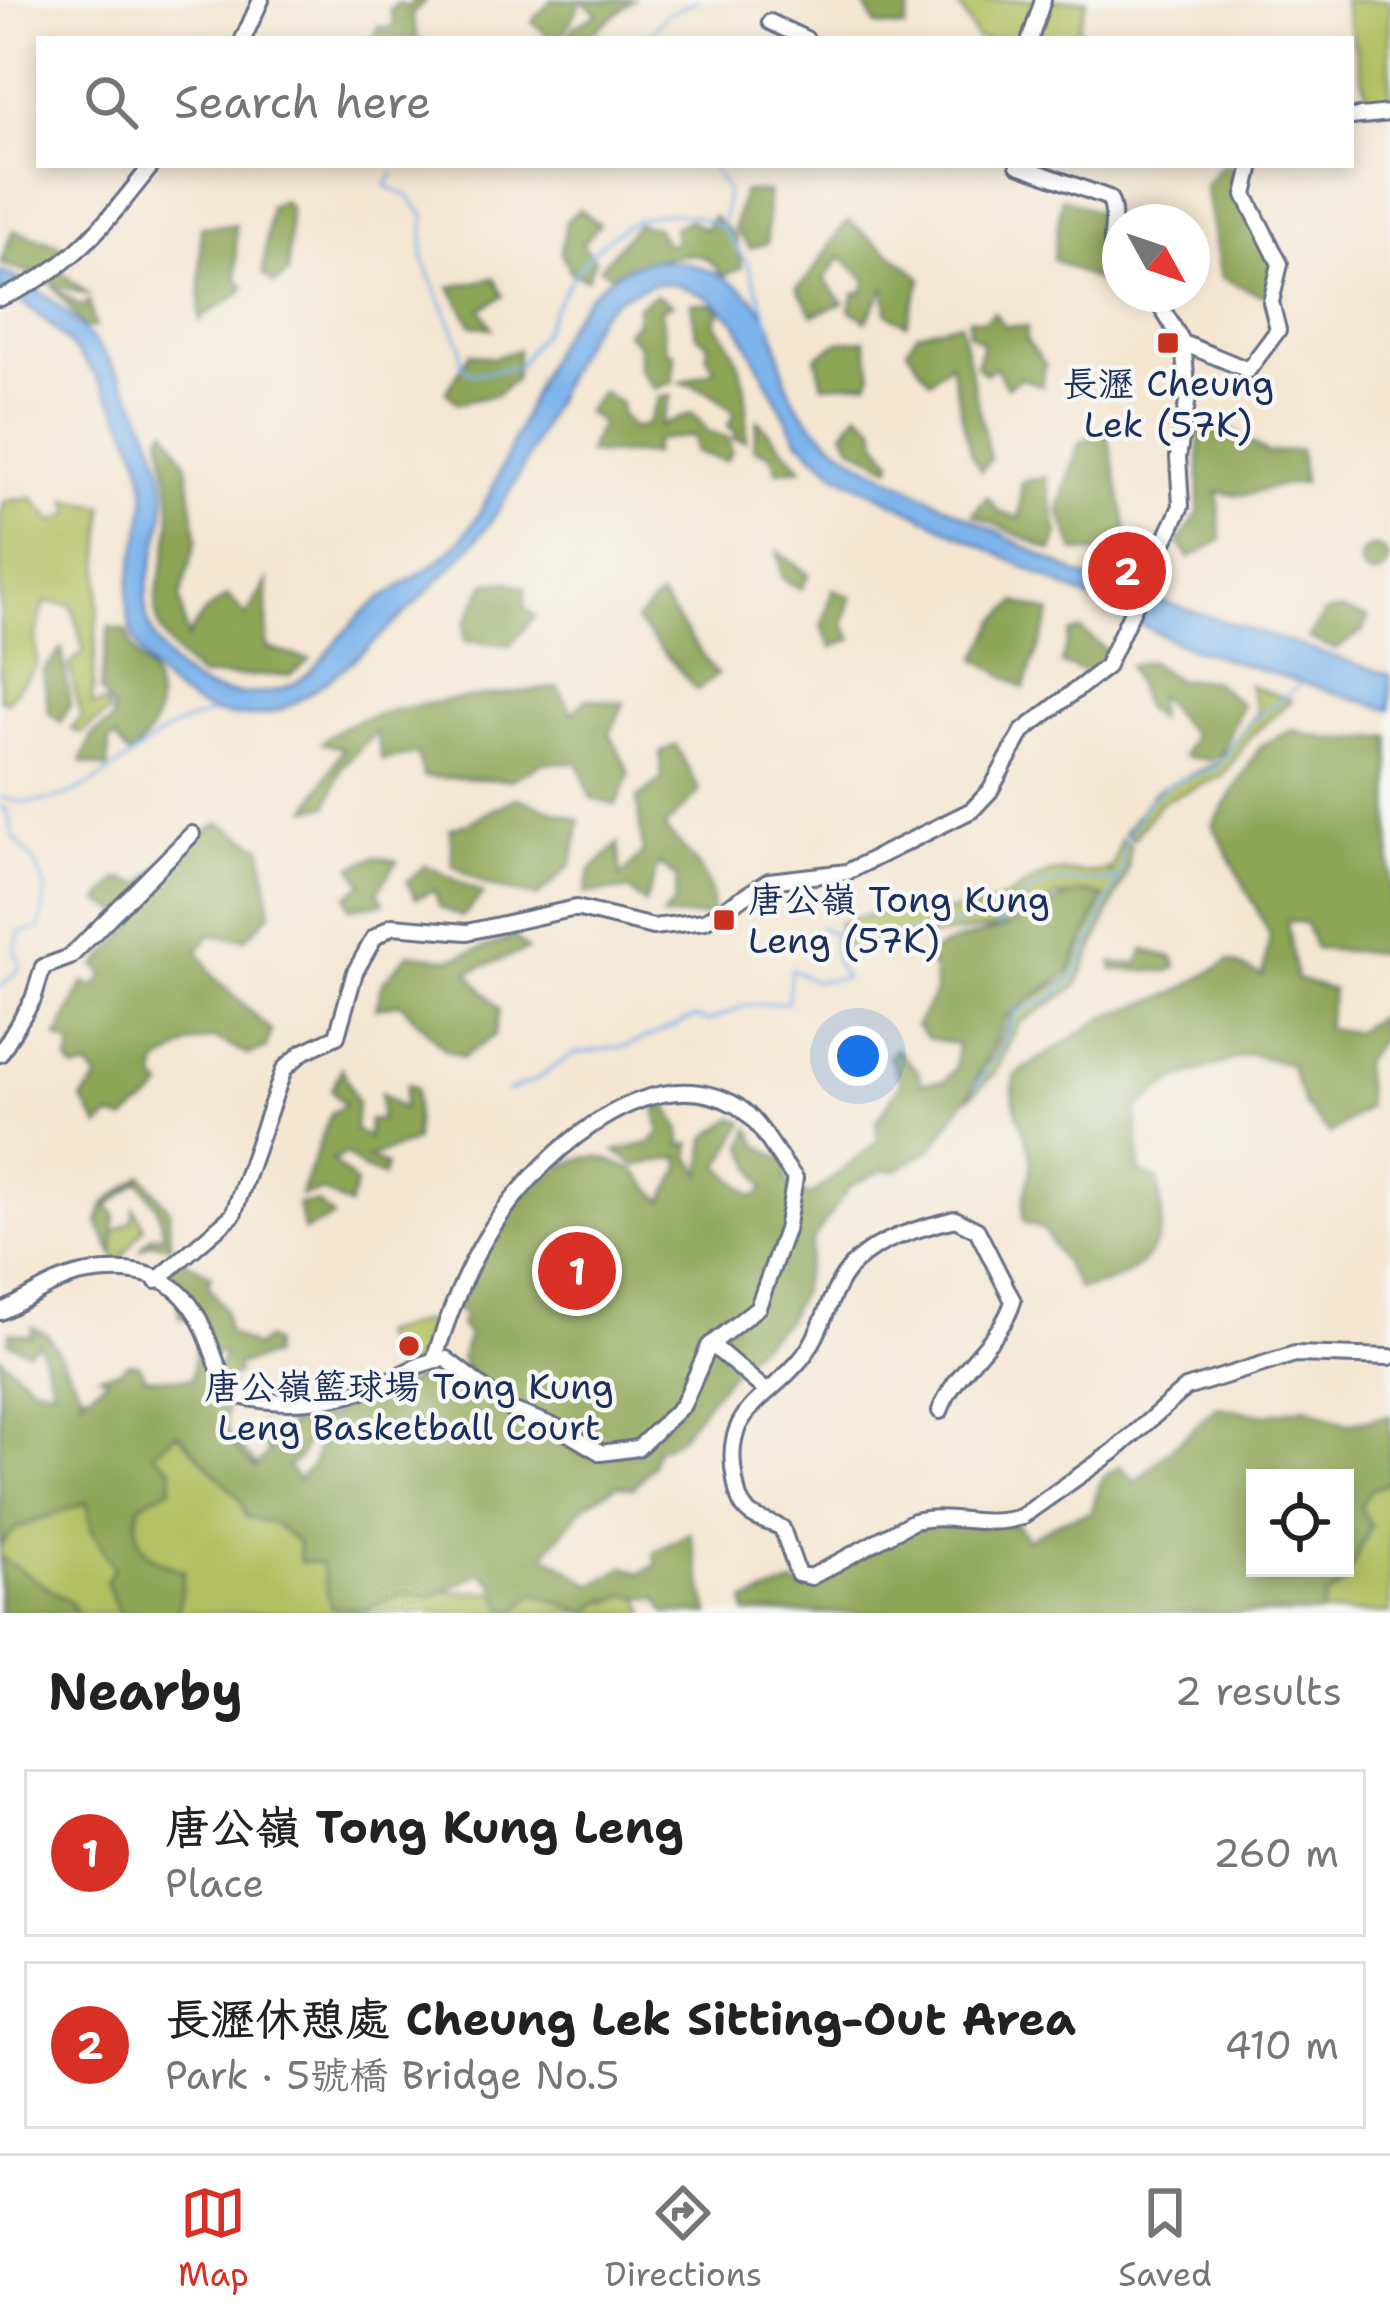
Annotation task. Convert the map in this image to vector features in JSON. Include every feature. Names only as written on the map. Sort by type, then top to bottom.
[{"type":"street","points":[[244,36],[261,0]]},
{"type":"street","points":[[1031,36],[1043,0]]},
{"type":"street","points":[[770,22],[800,36]]},
{"type":"street","points":[[1354,117],[1390,113]]},
{"type":"street","points":[[0,298],[50,277],[149,168]]},
{"type":"street","points":[[1026,168],[1109,198],[1112,204]]},
{"type":"street","points":[[1183,343],[1248,370],[1278,330],[1271,302],[1280,264],[1245,195],[1251,168]]},
{"type":"street","points":[[156,1281],[232,1215],[284,1069],[303,1052],[337,1036],[345,994],[380,933],[401,924],[467,932],[576,908],[665,929],[716,917],[770,881],[847,872],[972,810],[1001,774],[1023,731],[1100,674],[1181,506],[1178,457],[1188,397],[1183,343],[1164,312]]},
{"type":"street","points":[[0,1054],[33,999],[43,967],[70,957],[192,834]]},
{"type":"street","points":[[0,1312],[82,1274],[156,1281],[180,1293],[197,1310],[222,1384],[241,1397],[298,1401],[343,1396],[434,1360],[451,1360],[505,1406],[610,1455],[638,1448],[676,1415],[711,1344],[758,1306],[786,1230],[796,1181],[742,1110],[685,1089],[610,1110],[531,1176],[486,1236],[434,1360]]},
{"type":"street","points":[[940,1411],[950,1385],[1005,1321],[1013,1301],[977,1230],[956,1219],[900,1234],[858,1261],[842,1278],[809,1348],[738,1424],[732,1453],[735,1481],[747,1512],[782,1528],[798,1574],[806,1577],[914,1521],[932,1517],[1005,1522],[1022,1517],[1113,1452],[1192,1386],[1294,1354],[1390,1358]]},
{"type":"street","points":[[711,1344],[765,1390]]},
{"type":"green space","points":[[412,0],[426,0],[412,15],[417,36],[374,36],[378,26],[387,29],[394,24],[390,9],[399,3],[408,8]]},
{"type":"green space","points":[[551,0],[582,0],[563,36],[548,36],[532,22]]},
{"type":"green space","points":[[582,0],[633,0],[589,36],[569,36],[575,26],[598,14]]},
{"type":"green space","points":[[862,0],[912,0],[905,28],[876,26]]},
{"type":"green space","points":[[956,0],[1087,0],[1076,36],[975,36]]},
{"type":"green space","points":[[1343,0],[1390,0],[1390,103],[1370,109]]},
{"type":"green space","points":[[1219,168],[1242,168],[1231,184],[1270,255],[1281,296],[1258,294],[1221,277],[1205,185]]},
{"type":"green space","points":[[743,192],[768,192],[767,243],[750,248],[734,228]]},
{"type":"green space","points":[[1062,197],[1098,213],[1102,284],[1053,259]]},
{"type":"green space","points":[[283,200],[290,208],[288,274],[275,284],[263,274],[270,206]]},
{"type":"green space","points":[[580,209],[599,225],[582,244],[595,260],[587,279],[571,273],[561,253],[566,221]]},
{"type":"green space","points":[[713,217],[735,236],[742,267],[724,276],[709,260],[694,255],[657,259],[611,275],[600,268],[637,224],[656,227],[666,245],[675,241],[674,228],[688,220],[705,229]]},
{"type":"green space","points":[[848,221],[922,278],[906,324],[887,313],[885,287],[866,321],[849,309],[855,292],[862,293],[867,281],[841,257],[824,279],[843,303],[813,315],[797,288]]},
{"type":"green space","points":[[235,225],[237,279],[245,287],[200,321],[201,227]]},
{"type":"green space","points":[[13,230],[59,245],[63,274],[88,294],[0,264]]},
{"type":"green space","points":[[494,278],[503,296],[481,309],[492,328],[472,325],[450,287]]},
{"type":"green space","points":[[52,285],[81,307],[89,301],[95,327],[84,327]]},
{"type":"green space","points":[[655,295],[673,304],[661,309],[666,349],[675,354],[673,382],[654,389],[639,369],[639,345],[626,332],[637,321],[638,306]]},
{"type":"green space","points":[[691,303],[712,304],[720,311],[715,323],[733,350],[743,378],[746,441],[733,439],[737,433],[728,426],[735,413],[710,392],[681,382],[715,370],[707,357],[708,344],[696,334]]},
{"type":"green space","points":[[994,312],[1004,326],[1027,327],[1026,340],[1045,364],[1042,386],[1021,378],[1007,387],[996,367],[985,374],[976,366],[983,343],[968,333],[969,318],[984,321]]},
{"type":"green space","points":[[960,322],[990,459],[981,471],[970,452],[950,362],[930,381],[907,349],[917,333]]},
{"type":"green space","points":[[865,340],[872,373],[868,382],[823,385],[816,357],[839,342]]},
{"type":"green space","points":[[518,350],[515,379],[496,395],[458,403],[446,392],[471,353],[492,358]]},
{"type":"green space","points":[[602,392],[620,403],[622,416],[633,428],[647,425],[659,397],[671,396],[660,426],[692,413],[710,433],[727,437],[732,451],[726,461],[695,452],[694,436],[655,440],[653,454],[587,453],[601,423],[585,412]]},
{"type":"green space","points":[[858,412],[875,426],[878,443],[893,460],[891,467],[852,446],[844,432]]},
{"type":"green space","points":[[758,420],[802,468],[777,471],[772,455],[753,448]]},
{"type":"green space","points":[[1199,426],[1232,431],[1268,453],[1300,450],[1303,483],[1253,493],[1218,492],[1221,540],[1190,558],[1178,543],[1199,512]]},
{"type":"green space","points":[[166,428],[187,465],[197,538],[180,598],[187,638],[205,612],[228,596],[246,616],[267,582],[267,648],[310,660],[290,675],[200,677],[163,634],[156,598],[171,509],[161,435]]},
{"type":"green space","points":[[1107,431],[1127,530],[1099,553],[1075,551],[1059,510],[1079,443]]},
{"type":"green space","points":[[1046,477],[1058,534],[1052,551],[973,514],[987,497],[999,512],[1020,518],[1021,482]]},
{"type":"green space","points":[[31,497],[54,522],[71,514],[68,500],[104,506],[92,705],[106,703],[109,713],[81,733],[71,729],[81,717],[69,665],[84,651],[72,605],[45,602],[35,638],[37,665],[7,701],[0,699],[0,519],[4,502]]},
{"type":"green space","points":[[1374,547],[1384,551],[1388,561],[1384,571],[1374,575],[1364,571],[1360,561],[1364,551]]},
{"type":"green space","points":[[778,551],[809,575],[801,589],[782,578]]},
{"type":"green space","points":[[1121,551],[1146,560],[1135,588],[1112,577],[1111,565]]},
{"type":"green space","points":[[508,582],[526,588],[524,607],[535,616],[510,646],[464,641],[465,623],[486,583]]},
{"type":"green space","points":[[833,589],[851,597],[844,625],[853,639],[832,647],[822,627]]},
{"type":"green space","points":[[660,596],[717,675],[697,690],[636,621]]},
{"type":"green space","points":[[1017,602],[1051,613],[1024,688],[977,659],[997,621]]},
{"type":"green space","points":[[1341,610],[1368,618],[1363,631],[1335,649],[1308,638],[1324,613]]},
{"type":"green space","points":[[109,627],[127,631],[133,650],[152,675],[158,703],[150,731],[130,756],[115,738],[109,741],[108,769],[81,762],[93,734],[112,722],[113,709],[100,690]]},
{"type":"green space","points":[[1081,630],[1108,652],[1097,675],[1061,664],[1070,633]]},
{"type":"green space","points":[[62,649],[70,705],[61,722],[49,713],[43,672]]},
{"type":"green space","points":[[1148,661],[1176,680],[1212,680],[1242,705],[1221,755],[1209,760],[1183,756],[1193,736],[1157,695],[1157,719],[1145,709],[1129,666]]},
{"type":"green space","points":[[1249,685],[1291,700],[1252,735],[1223,776],[1161,802],[1133,839],[1124,833],[1155,791],[1218,762],[1258,711]]},
{"type":"green space","points":[[558,687],[572,713],[587,698],[624,703],[610,734],[630,774],[616,805],[592,799],[578,763],[545,762],[510,780],[424,777],[417,754],[382,760],[376,732],[342,767],[328,806],[308,809],[343,748],[322,743],[339,729],[396,710]]},
{"type":"green space","points":[[1293,730],[1334,740],[1390,736],[1390,963],[1382,953],[1315,949],[1305,923],[1287,921],[1296,979],[1333,990],[1326,1028],[1354,1032],[1378,1017],[1382,1038],[1363,1062],[1367,1107],[1330,1134],[1305,1106],[1290,1064],[1249,1054],[1173,1081],[1137,1109],[1140,1173],[1158,1179],[1162,1223],[1156,1242],[1130,1272],[1079,1289],[1044,1230],[1024,1222],[1031,1157],[1015,1107],[1015,1075],[1103,1018],[1177,992],[1229,961],[1263,976],[1270,935],[1213,825],[1261,745]]},
{"type":"green space","points":[[676,745],[700,791],[664,828],[705,878],[712,916],[662,917],[674,903],[677,878],[659,863],[645,903],[629,890],[585,893],[590,871],[618,844],[621,877],[643,852],[637,799],[662,779],[660,753]]},
{"type":"green space","points":[[517,798],[580,820],[572,864],[537,897],[489,886],[453,866],[450,829]]},
{"type":"green space","points":[[220,823],[262,847],[271,913],[245,939],[210,935],[198,951],[214,977],[271,1031],[266,1048],[248,1055],[214,1038],[190,1044],[157,1065],[156,1080],[163,1087],[155,1097],[126,1120],[110,1117],[99,1127],[82,1099],[98,1080],[89,1068],[74,1070],[68,1062],[72,1046],[57,1038],[84,983],[95,988],[105,975],[96,966],[138,920],[99,902],[119,879],[142,884],[184,842]]},
{"type":"green space","points":[[1121,839],[1130,845],[1128,869],[1076,987],[1018,1024],[996,1072],[968,1099],[982,1071],[979,1067],[989,1061],[1016,1007],[1068,978],[1104,897],[1056,896],[1016,925],[999,928],[1005,916],[995,928],[841,947],[838,923],[874,915],[985,906],[1052,873],[1107,868],[1110,874]]},
{"type":"green space","points":[[375,857],[397,861],[378,891],[384,903],[350,908],[347,896],[363,883],[352,867]]},
{"type":"green space","points":[[426,865],[483,894],[462,917],[440,907],[434,890],[416,898],[407,882]]},
{"type":"green space","points":[[1085,892],[1104,897],[1069,971],[1005,1018],[970,1092],[932,1149],[897,1170],[883,1170],[850,1186],[813,1240],[800,1294],[786,1321],[742,1359],[677,1440],[656,1450],[653,1465],[633,1488],[617,1485],[584,1506],[545,1554],[592,1585],[625,1567],[640,1573],[656,1565],[654,1552],[690,1533],[709,1613],[666,1613],[658,1599],[625,1595],[609,1602],[607,1598],[587,1613],[534,1593],[519,1609],[504,1609],[493,1582],[481,1573],[432,1597],[400,1595],[363,1610],[331,1607],[321,1564],[300,1561],[298,1543],[274,1523],[246,1517],[241,1500],[177,1433],[153,1453],[172,1469],[171,1488],[140,1504],[137,1530],[151,1556],[184,1571],[178,1613],[119,1613],[106,1582],[114,1568],[91,1529],[87,1502],[15,1529],[0,1546],[0,1357],[31,1384],[53,1389],[39,1342],[28,1351],[8,1342],[10,1332],[31,1336],[32,1327],[48,1335],[81,1392],[80,1400],[107,1379],[100,1375],[119,1371],[128,1363],[138,1364],[145,1377],[192,1379],[195,1350],[214,1375],[224,1354],[199,1351],[198,1318],[180,1318],[176,1275],[164,1272],[172,1254],[211,1275],[208,1284],[224,1309],[228,1332],[254,1347],[265,1339],[272,1343],[271,1356],[236,1365],[238,1374],[227,1379],[232,1398],[226,1427],[234,1445],[255,1468],[269,1452],[256,1434],[262,1425],[276,1442],[290,1423],[302,1424],[309,1433],[300,1458],[288,1467],[298,1480],[314,1462],[321,1433],[313,1423],[322,1416],[329,1418],[349,1404],[419,1376],[428,1385],[449,1381],[456,1368],[468,1368],[460,1359],[469,1336],[460,1326],[464,1314],[450,1308],[473,1284],[469,1281],[519,1191],[531,1190],[562,1166],[585,1157],[604,1158],[635,1171],[663,1201],[681,1168],[680,1157],[636,1166],[615,1151],[651,1143],[660,1132],[656,1110],[668,1106],[681,1131],[681,1145],[691,1144],[689,1156],[702,1174],[706,1138],[734,1118],[745,1122],[720,1166],[753,1197],[764,1190],[744,1146],[750,1128],[759,1146],[797,1167],[784,1178],[798,1192],[812,1195],[878,1141],[876,1123],[901,1082],[889,1056],[896,1049],[918,1071],[921,1083],[945,1081],[956,1067],[957,1044],[927,1038],[916,1025],[935,993],[934,970],[923,958]]},
{"type":"green space","points":[[515,937],[527,950],[468,972],[499,1009],[495,1035],[463,1057],[444,1049],[400,1003],[376,1008],[383,982],[409,953],[450,959]]},
{"type":"green space","points":[[1144,950],[1172,957],[1177,966],[1170,971],[1113,970],[1112,963],[1137,964]]},
{"type":"green space","points":[[342,1068],[357,1103],[355,1130],[368,1138],[369,1120],[381,1120],[381,1093],[403,1109],[407,1084],[416,1088],[415,1141],[367,1158],[386,1165],[383,1176],[363,1169],[346,1154],[332,1160],[356,1184],[349,1206],[322,1191],[300,1196],[331,1113],[345,1105],[331,1091]]},
{"type":"green space","points":[[142,1175],[169,1209],[170,1245],[150,1243],[140,1250],[151,1236],[164,1234],[157,1207],[139,1181],[108,1206],[115,1215],[113,1254],[98,1223],[104,1204]]},
{"type":"green space","points":[[318,1203],[333,1217],[304,1231],[298,1204]]},
{"type":"green space","points":[[134,1208],[144,1227],[118,1263],[105,1237],[132,1221]]},
{"type":"green space","name":"唐公嶺籃球場 Tong Kung Leng Basketball Court","points":[[424,1321],[440,1326],[431,1353],[394,1372],[379,1334]]},
{"type":"green space","points":[[0,1371],[46,1391],[192,1396],[373,1590],[639,1595],[646,1613],[0,1613]]},
{"type":"green space","points":[[1216,1407],[1267,1415],[1306,1407],[1347,1424],[1390,1416],[1390,1482],[1370,1490],[1360,1507],[1371,1525],[1354,1562],[1354,1469],[1246,1469],[1246,1577],[1347,1577],[1326,1598],[1321,1613],[746,1613],[745,1602],[793,1584],[803,1588],[866,1550],[916,1528],[1017,1524],[1027,1540],[1062,1520],[1091,1512],[1102,1478],[1121,1466],[1135,1482]]},
{"type":"green space","points":[[1390,1420],[1390,1613],[975,1613],[1246,1569],[1246,1577],[1354,1577],[1352,1469]]},
{"type":"green space","points":[[0,1557],[69,1601],[78,1613],[0,1613]]},
{"type":"water","points":[[651,260],[702,268],[749,295],[770,323],[798,406],[821,433],[859,461],[1080,575],[1390,675],[1390,710],[1182,645],[838,475],[798,440],[736,322],[710,298],[677,284],[654,283],[619,297],[599,315],[504,501],[471,546],[419,600],[357,657],[299,700],[264,714],[215,712],[166,685],[135,641],[128,587],[145,499],[142,471],[117,409],[50,324],[0,291],[0,272],[29,284],[58,305],[111,363],[132,397],[161,465],[165,496],[146,594],[151,630],[163,653],[189,679],[214,690],[241,694],[287,687],[303,678],[370,607],[454,547],[485,502],[560,336],[585,301],[614,275]]},
{"type":"waterway","points":[[649,36],[666,15],[698,0]]},
{"type":"waterway","points":[[713,168],[727,192],[722,227],[748,264],[770,325]]},
{"type":"waterway","points":[[394,173],[386,186],[408,196],[424,215],[423,260],[461,346],[461,364],[472,374],[520,366],[574,276],[614,234],[637,220],[663,214],[691,216],[722,227]]},
{"type":"waterway","points":[[975,1087],[1001,1052],[1015,1013],[1050,998],[1074,979],[1123,868],[1123,842],[1148,801],[1171,783],[1217,767],[1249,722],[1301,684]]},
{"type":"waterway","points":[[0,797],[25,802],[70,794],[174,727],[213,713]]},
{"type":"waterway","points":[[0,807],[7,810],[14,838],[36,864],[46,889],[40,929],[19,932],[15,949],[20,968],[0,988]]},
{"type":"waterway","points":[[819,927],[857,935],[938,928],[1003,911],[1051,883],[1116,879]]},
{"type":"waterway","points":[[998,927],[1010,909]]},
{"type":"waterway","points":[[507,1091],[536,1080],[573,1054],[627,1046],[695,1017],[708,1021],[748,1005],[787,1003],[791,969],[814,981],[845,978],[835,961],[833,934]]},
{"type":"place","name":"長瀝 Cheung Lek (57K)","points":[[1168,343]]},
{"type":"place","name":"長瀝休憩處 Cheung Lek Sitting-Out Area","points":[[1127,571]]},
{"type":"place","name":"唐公嶺 Tong Kung Leng (57K)","points":[[724,920]]},
{"type":"place","name":"唐公嶺 Tong Kung Leng","points":[[577,1271]]},
{"type":"place","name":"唐公嶺籃球場 Tong Kung Leng Basketball Court","points":[[409,1346]]}]
